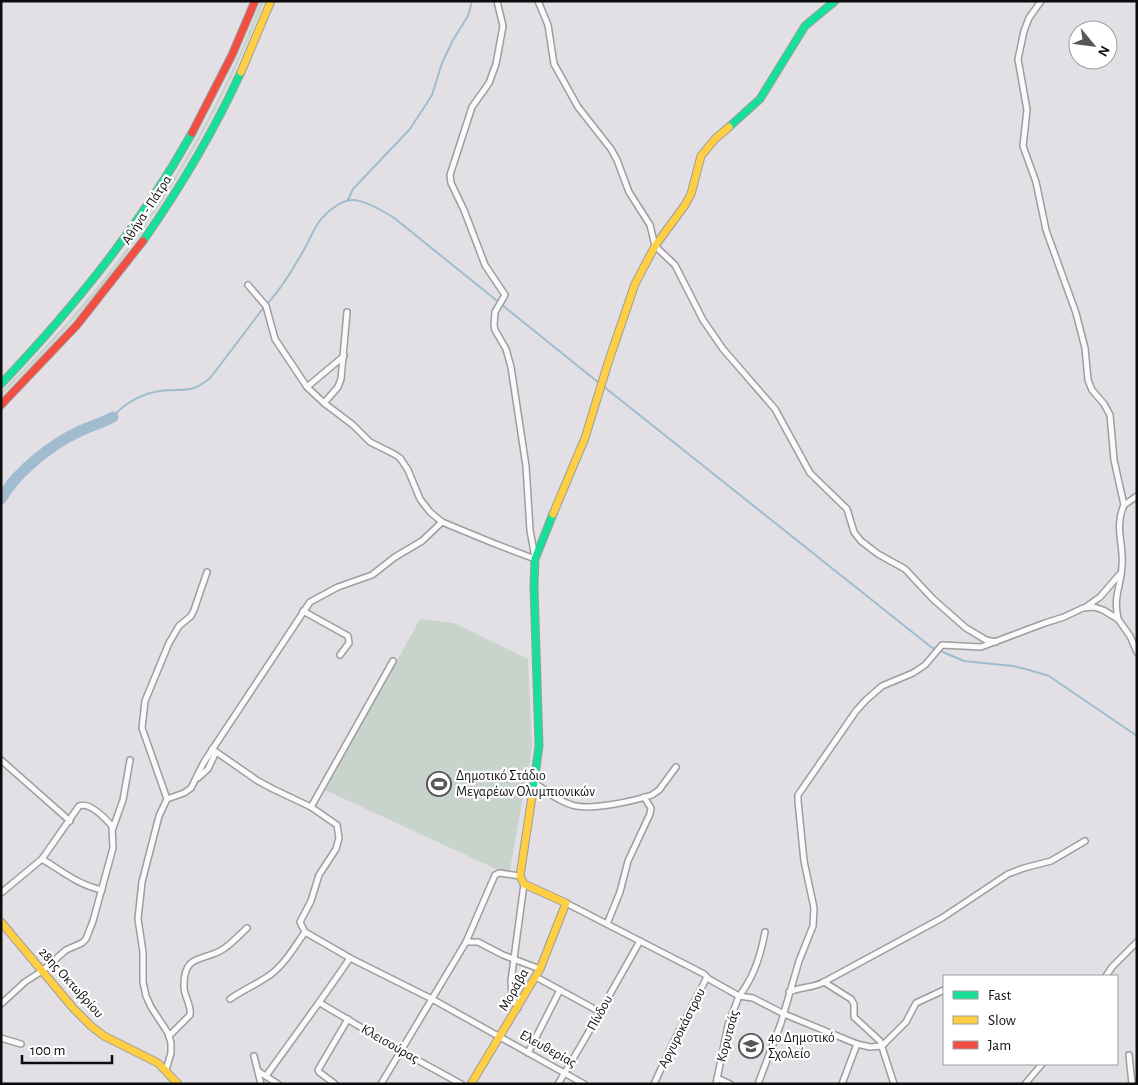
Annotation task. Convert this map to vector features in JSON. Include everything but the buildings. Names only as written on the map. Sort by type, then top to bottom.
[{"type":"main road","name":"Αθήνα - Πάτρα","points":[[1,384],[41,343],[90,287],[138,221],[203,114],[230,60],[255,1]]},
{"type":"main road","name":"Αθήνα - Πάτρα","points":[[1,405],[52,353],[92,308],[154,224],[194,159],[226,101],[250,53],[271,1]]},
{"type":"main road","points":[[566,903],[524,884],[520,876],[535,784],[539,735],[534,586],[535,558],[580,452],[635,284],[655,246],[685,205],[693,188],[699,162],[706,149],[760,99],[805,26],[835,1]]},
{"type":"main road","name":"Μοράβα","points":[[471,1084],[536,977],[566,903]]},
{"type":"main road","name":"28ης Οκτωβρίου","points":[[1,922],[74,1009],[91,1026],[104,1036],[148,1057],[166,1070],[178,1084]]},
{"type":"street","points":[[248,285],[266,306],[278,346],[307,387],[324,404],[353,425],[370,442],[400,458],[408,470],[423,504],[430,512],[442,522],[535,558],[530,530],[526,466],[511,367],[506,349],[495,330],[495,312],[504,297],[504,291],[485,265],[468,218],[451,183],[450,175],[472,107],[486,88],[496,64],[503,26],[497,1]]},
{"type":"street","points":[[538,1],[548,25],[554,64],[578,107],[612,149],[629,192],[650,225],[655,246],[675,265],[703,320],[723,349],[778,414],[810,473],[847,509],[857,537],[871,549],[909,572],[933,599],[966,628],[986,640],[996,642]]},
{"type":"street","points":[[1041,1],[1029,18],[1024,30],[1018,59],[1027,110],[1023,146],[1035,179],[1046,230],[1076,313],[1085,348],[1088,380],[1092,390],[1104,404],[1110,415],[1116,466],[1124,505]]},
{"type":"street","points":[[324,404],[338,387],[341,379],[347,312]]},
{"type":"street","points":[[307,387],[344,356]]},
{"type":"street","points":[[1118,619],[1116,599],[1122,566],[1119,529],[1121,512],[1124,505],[1137,496]]},
{"type":"street","points":[[167,798],[188,791],[191,788],[204,762],[214,751],[310,602],[346,584],[372,576],[396,557],[422,541],[442,522]]},
{"type":"street","points":[[166,1070],[171,1048],[169,1036],[150,1007],[146,996],[138,919],[142,882],[159,816],[167,798],[142,728],[145,701],[169,643],[179,626],[194,610],[207,572]]},
{"type":"street","points":[[758,1084],[784,1014],[799,961],[812,931],[814,914],[800,831],[798,795],[856,712],[882,686],[913,673],[929,663],[942,645],[981,648],[1064,617],[1100,597],[1121,573]]},
{"type":"street","points":[[1083,608],[1099,608],[1118,619],[1130,636],[1137,652]]},
{"type":"street","points":[[303,611],[348,636],[349,643],[340,655]]},
{"type":"street","points":[[311,807],[393,661]]},
{"type":"street","points":[[214,751],[273,790],[311,807],[337,825],[339,838],[336,849],[319,876],[312,901],[302,918],[301,925],[305,932],[277,969],[269,976],[230,999]]},
{"type":"street","points":[[1,760],[70,821]]},
{"type":"street","points":[[1,1004],[25,982],[42,971],[66,950],[82,943],[86,939],[102,890],[112,848],[112,829],[123,800],[130,760]]},
{"type":"street","points":[[535,784],[563,802],[581,807],[594,807],[644,797],[659,790],[676,767]]},
{"type":"street","points":[[607,924],[620,892],[628,861],[650,814],[651,808],[644,797]]},
{"type":"street","points":[[1,893],[42,859],[70,821],[77,808],[86,805],[108,822],[112,829]]},
{"type":"street","points":[[789,992],[824,982],[942,918],[1008,874],[1051,861],[1085,841]]},
{"type":"street","points":[[42,859],[69,878],[87,887],[102,890]]},
{"type":"street","points":[[381,1084],[466,942],[495,876],[500,873],[520,876]]},
{"type":"street","points":[[518,1008],[514,1004],[511,981],[524,884]]},
{"type":"street","name":"Κορυτσάς","points":[[566,903],[640,940],[740,996],[728,1025],[717,1081]]},
{"type":"street","points":[[169,1036],[190,1015],[191,1010],[184,985],[191,963],[198,958],[220,951],[247,928]]},
{"type":"street","name":"Ελευθερίας","points":[[305,932],[350,958],[432,999],[584,1084]]},
{"type":"street","points":[[765,932],[756,963],[740,996],[752,998],[784,1014],[858,1044],[870,1047],[882,1046],[906,1022],[916,1003],[943,990]]},
{"type":"street","name":"Πίνδου","points":[[558,1084],[640,940]]},
{"type":"street","points":[[466,942],[478,942],[540,969]]},
{"type":"street","points":[[1107,975],[1137,942]]},
{"type":"street","points":[[266,1076],[320,1003],[350,958]]},
{"type":"street","name":"Αργυροκάστρου","points":[[654,1084],[706,976]]},
{"type":"street","points":[[536,977],[600,1012]]},
{"type":"street","points":[[824,982],[851,999],[854,1004],[854,1017],[880,1041],[894,1084]]},
{"type":"street","points":[[528,1053],[560,990]]},
{"type":"street","name":"Κλεισούρας","points":[[320,1003],[400,1051],[461,1084]]},
{"type":"street","points":[[335,1084],[318,1070],[348,1019]]},
{"type":"street","points":[[1,1038],[21,1044]]},
{"type":"street","points":[[842,1084],[858,1044]]},
{"type":"street","points":[[1129,1055],[1132,1084]]},
{"type":"street","points":[[254,1056],[261,1084]]},
{"type":"street","points":[[1025,1084],[1041,1065]]},
{"type":"street","points":[[258,1071],[278,1084]]},
{"type":"street","points":[[717,1081],[730,1084]]},
{"type":"shaded area","points":[[261,1],[264,1],[231,78],[192,153],[170,190],[122,260],[96,293],[50,346],[1,396],[1,392],[93,292],[119,259],[167,190],[189,153],[228,78]]},
{"type":"shaded area","points":[[420,619],[454,623],[528,659],[532,748],[509,875],[325,790]]},
{"type":"waterway","points":[[348,200],[353,189],[410,129],[432,95],[442,63],[453,40],[468,16],[472,1]]},
{"type":"waterway","points":[[267,304],[278,291],[302,254],[321,219],[330,210],[342,203],[350,200],[359,201],[393,217],[599,383]]},
{"type":"waterway","points":[[113,417],[128,404],[147,394],[160,391],[187,390],[204,383],[211,377],[264,307]]},
{"type":"waterway","points":[[603,386],[931,647],[964,661],[1013,666],[1049,676],[1137,736]]},
{"type":"waterway","points":[[1,499],[25,469],[47,451],[80,431],[113,417]]},
{"type":"traffic: fast","points":[[729,127],[760,99],[805,26],[835,1]]},
{"type":"traffic: fast","points":[[143,241],[196,159],[220,116],[241,72]]},
{"type":"traffic: fast","points":[[1,384],[80,295],[128,233],[192,133]]},
{"type":"traffic: fast","points":[[533,790],[539,746],[534,586],[535,559],[553,514]]},
{"type":"traffic: slow","points":[[241,72],[271,1]]},
{"type":"traffic: slow","points":[[553,514],[585,438],[635,284],[655,246],[691,194],[701,156],[715,139],[729,127]]},
{"type":"traffic: slow","points":[[471,1084],[540,969],[566,903],[524,884],[520,876],[533,790]]},
{"type":"traffic: slow","points":[[1,922],[74,1009],[91,1026],[104,1036],[158,1063],[178,1084]]},
{"type":"traffic: jam","points":[[192,133],[232,55],[255,1]]},
{"type":"traffic: jam","points":[[1,405],[77,325],[143,241]]},
{"type":"place","name":"Δημοτικό Στάδιο Μεγαρέων Ολυμπιονικών","points":[[439,784]]},
{"type":"place","name":"4ο Δημοτικό Σχολείο","points":[[751,1046]]}]
